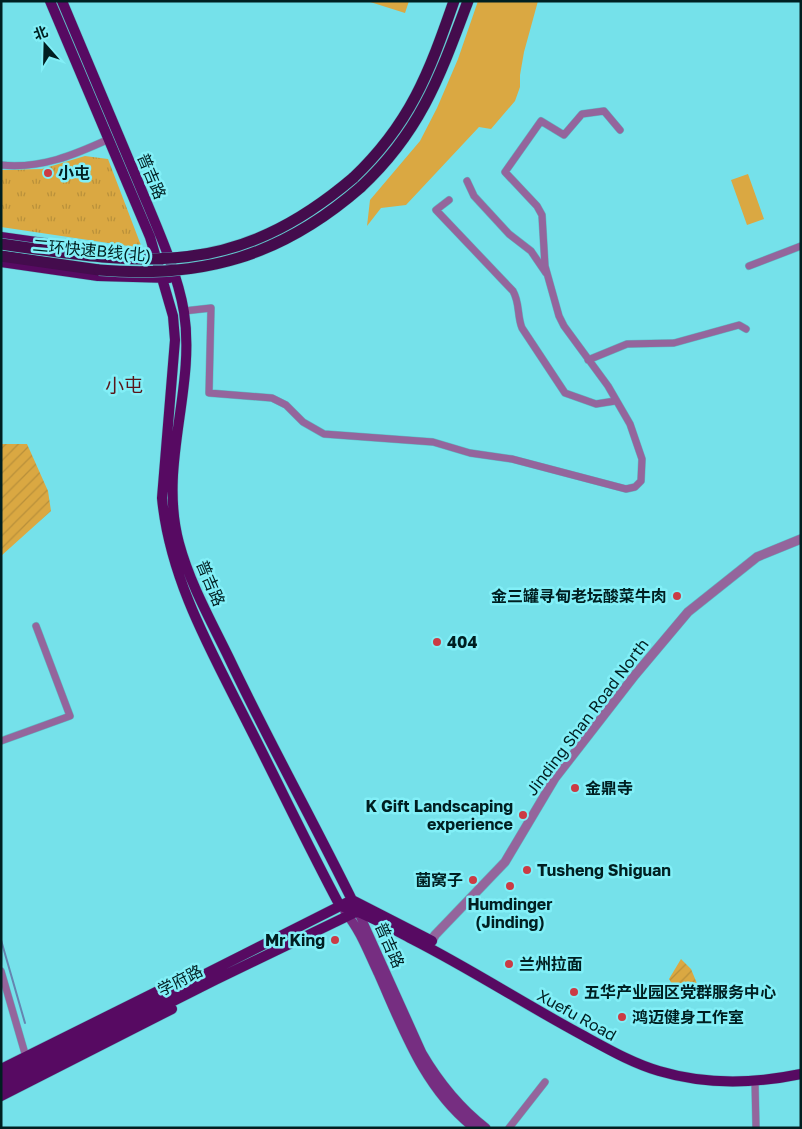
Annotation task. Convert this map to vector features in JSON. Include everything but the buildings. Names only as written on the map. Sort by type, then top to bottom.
[{"type":"highway","points":[[1,244],[100,257],[173,259],[237,247],[274,232],[300,217],[353,178],[383,148],[408,114],[436,51],[454,1]]},
{"type":"highway","name":"二环快速B线(北)","points":[[1,256],[99,270],[180,271],[241,258],[273,246],[307,228],[361,187],[398,149],[418,120],[448,56],[468,1]]},
{"type":"highway","points":[[1,238],[100,257]]},
{"type":"highway","points":[[1,262],[99,270]]},
{"type":"main road","name":"普吉路","points":[[50,1],[161,254]]},
{"type":"main road","name":"普吉路","points":[[62,1],[161,254],[168,278],[175,340],[162,498],[164,521],[174,563],[183,589],[223,673],[340,906]]},
{"type":"main road","points":[[1,238],[93,250],[161,254]]},
{"type":"main road","points":[[1,262],[98,276],[168,278]]},
{"type":"main road","name":"普吉路","points":[[168,278],[184,311],[186,337],[172,478],[173,517],[179,543],[193,584],[260,724],[352,900],[353,913],[362,937],[415,1056],[450,1106],[474,1128]]},
{"type":"main road","points":[[352,900],[430,944]]},
{"type":"main road","name":"学府路","points":[[1,1077],[213,976],[352,900]]},
{"type":"main road","points":[[340,906],[353,913]]},
{"type":"main road","name":"普吉路","points":[[353,913],[422,1053],[435,1075],[456,1100],[486,1128]]},
{"type":"main road","name":"学府路","points":[[1,1069],[146,996],[213,976],[353,913]]},
{"type":"main road","name":"Xuefu Road","points":[[353,913],[430,944],[622,1057],[658,1071],[691,1079],[735,1083],[755,1082],[801,1074]]},
{"type":"main road","points":[[1,1096],[157,1017],[213,976]]},
{"type":"main road","name":"学府路","points":[[1,1088],[145,1010]]},
{"type":"street","points":[[184,311],[211,308],[209,393],[272,398],[286,405],[303,422],[324,434],[433,442],[470,453],[512,459],[626,489],[635,488],[641,481],[642,459],[630,424],[608,386],[564,326],[545,266],[542,215],[537,206],[505,172],[541,121],[564,136],[582,114],[604,111],[620,130]]},
{"type":"street","points":[[1,165],[18,167],[55,161],[109,138]]},
{"type":"street","points":[[467,181],[474,196],[502,228],[531,251],[543,271],[548,274]]},
{"type":"street","points":[[449,200],[436,210],[513,291],[517,298],[519,321],[522,328],[565,393],[596,404],[615,401]]},
{"type":"street","points":[[749,266],[801,246]]},
{"type":"street","points":[[588,360],[627,344],[674,343],[739,325],[746,329]]},
{"type":"street","name":"Jinding Shan Road North","points":[[430,944],[505,862],[556,778],[677,624],[742,567],[757,557],[801,539]]},
{"type":"street","points":[[1,741],[70,716],[36,626]]},
{"type":"street","points":[[1,971],[26,1057]]},
{"type":"street","points":[[509,1128],[546,1082]]},
{"type":"street","points":[[755,1082],[756,1128]]},
{"type":"green space","points":[[367,1],[409,1],[405,13]]},
{"type":"green space","points":[[478,1],[538,1],[524,52],[520,87],[515,101],[491,129],[479,127],[406,205],[381,208],[367,226],[370,200],[420,141],[437,108],[458,59]]},
{"type":"green space","points":[[85,156],[108,159],[142,248],[1,227],[1,170],[42,169]]},
{"type":"green space","points":[[748,174],[764,219],[747,225],[731,180]]},
{"type":"green space","points":[[1,444],[27,444],[48,491],[51,511],[1,556]]},
{"type":"green space","points":[[681,959],[691,969],[698,986],[689,996],[672,984],[669,979]]},
{"type":"waterway","points":[[1,940],[25,1023]]},
{"type":"place","name":"小屯","points":[[48,173]]},
{"type":"place","name":"金三罐寻甸老坛酸菜牛肉","points":[[677,596]]},
{"type":"place","name":"404","points":[[437,642]]},
{"type":"place","name":"金鼎寺","points":[[575,788]]},
{"type":"place","name":"K Gift Landscaping experience","points":[[523,815]]},
{"type":"place","name":"Tusheng Shiguan","points":[[527,870]]},
{"type":"place","name":"菌窝子","points":[[473,880]]},
{"type":"place","name":"Humdinger (Jinding)","points":[[510,886]]},
{"type":"place","name":"Mr King","points":[[335,940]]},
{"type":"place","name":"兰州拉面","points":[[509,964]]},
{"type":"place","name":"五华产业园区党群服务中心","points":[[574,992]]},
{"type":"place","name":"鸿迈健身工作室","points":[[622,1017]]},
{"type":"district","name":"小屯","points":[[124,384]]}]
